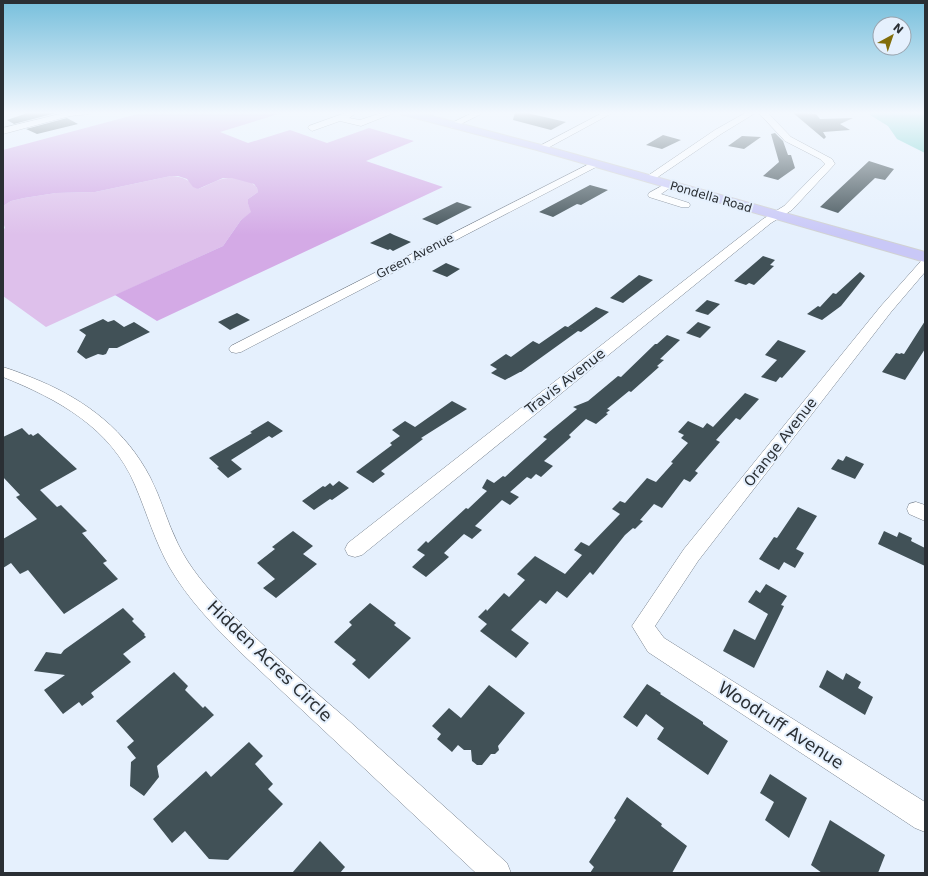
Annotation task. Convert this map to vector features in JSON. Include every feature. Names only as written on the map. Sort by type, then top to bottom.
[{"type":"main road","name":"Pondella Road","points":[[557,153],[925,257]]},
{"type":"street","points":[[648,179],[688,153]]},
{"type":"street","name":"Travis Avenue","points":[[355,549],[776,215],[788,208],[830,164],[829,161],[815,153]]},
{"type":"street","name":"Green Avenue","points":[[236,348],[595,164]]},
{"type":"street","points":[[669,185],[652,195],[685,205]]},
{"type":"street","name":"Orange Avenue","points":[[643,626],[691,555],[886,309],[922,272]]},
{"type":"street","name":"Hidden Acres Circle","points":[[3,372],[40,385],[71,402],[103,425],[120,443],[136,466],[168,544],[188,578],[218,615],[276,671],[497,873]]},
{"type":"street","name":"Woodruff Avenue","points":[[643,626],[656,645],[925,818]]},
{"type":"shaded area","points":[[3,153],[385,153],[366,161],[443,187],[157,321],[115,295],[223,246],[241,220],[251,212],[248,199],[258,192],[254,184],[232,178],[223,178],[198,189],[193,187],[187,179],[178,176],[171,176],[95,192],[56,193],[24,198],[11,201],[3,206]]},
{"type":"shaded area","points":[[171,176],[186,180],[198,189],[226,178],[238,178],[249,181],[257,188],[258,192],[248,199],[248,204],[252,212],[241,220],[223,246],[46,327],[3,296],[3,230],[5,228],[3,222],[3,206],[11,201],[24,198],[56,193],[95,192]]},
{"type":"building","points":[[776,153],[787,153],[788,155],[791,155],[795,168],[778,180],[763,176],[779,162]]},
{"type":"building","points":[[869,161],[894,169],[885,180],[875,178],[838,213],[820,207]]},
{"type":"building","points":[[590,185],[608,190],[581,205],[577,204],[553,217],[539,212]]},
{"type":"building","points":[[457,202],[472,207],[437,225],[422,219]]},
{"type":"building","points":[[390,233],[411,242],[393,251],[370,243]]},
{"type":"building","points":[[763,256],[775,260],[770,265],[774,266],[754,285],[749,283],[746,285],[734,281]]},
{"type":"building","points":[[446,263],[460,269],[447,277],[432,271]]},
{"type":"building","points":[[860,272],[865,276],[841,306],[822,320],[807,314],[818,306],[820,307],[833,293],[836,294]]},
{"type":"building","points":[[639,275],[653,280],[623,303],[610,298]]},
{"type":"building","points":[[707,300],[720,304],[708,315],[695,311]]},
{"type":"building","points":[[596,307],[609,312],[581,332],[578,331],[521,372],[505,380],[491,373],[497,369],[490,365],[506,354],[511,357],[533,341],[539,344],[565,326],[576,330],[568,327]]},
{"type":"building","points":[[237,313],[250,320],[230,330],[218,322]]},
{"type":"building","points":[[103,319],[108,322],[114,320],[124,327],[134,322],[150,332],[117,348],[109,348],[106,354],[98,354],[86,359],[77,352],[86,335],[79,330]]},
{"type":"building","points":[[925,321],[925,349],[905,380],[882,372],[896,353],[904,354]]},
{"type":"building","points":[[698,322],[711,327],[700,338],[686,333]]},
{"type":"building","points":[[667,335],[680,340],[660,359],[664,360],[657,366],[659,367],[631,392],[629,391],[607,409],[610,410],[606,413],[608,414],[596,424],[586,419],[569,435],[571,437],[544,461],[553,466],[541,477],[536,474],[531,479],[527,477],[510,492],[519,497],[510,505],[502,500],[475,526],[482,530],[472,539],[464,534],[444,553],[449,557],[426,577],[412,567],[425,555],[417,550],[426,541],[428,543],[487,491],[482,488],[487,479],[494,483],[503,476],[505,477],[547,439],[543,437],[577,409],[573,407],[588,401],[618,376],[621,377],[655,344]]},
{"type":"building","points":[[778,340],[806,351],[782,378],[780,377],[776,382],[761,377],[777,360],[765,355]]},
{"type":"building","points":[[745,393],[759,399],[740,420],[736,418],[716,440],[720,442],[695,471],[698,473],[690,482],[684,479],[662,508],[654,504],[640,520],[643,521],[635,529],[633,528],[625,535],[593,575],[590,572],[567,598],[557,591],[546,604],[540,600],[511,630],[529,643],[516,658],[480,631],[487,624],[478,617],[486,609],[487,611],[504,593],[509,597],[525,580],[517,574],[535,556],[565,574],[582,555],[574,550],[581,542],[589,546],[620,514],[612,509],[620,501],[625,503],[647,478],[656,482],[673,463],[671,462],[688,443],[681,438],[684,435],[678,432],[688,421],[703,428],[707,423],[713,427]]},
{"type":"building","points":[[452,401],[467,409],[421,438],[423,439],[381,471],[385,474],[373,483],[356,472],[392,445],[390,443],[400,436],[392,430],[405,421],[415,427]]},
{"type":"building","points":[[268,421],[283,431],[272,438],[269,436],[231,460],[242,469],[228,478],[209,458],[252,433],[250,432]]},
{"type":"building","points":[[22,428],[29,435],[31,434],[33,436],[38,433],[77,469],[40,490],[57,507],[61,505],[87,531],[82,533],[107,561],[103,563],[118,579],[64,614],[28,570],[20,574],[11,563],[3,568],[3,539],[37,519],[16,497],[20,495],[3,477],[3,437]]},
{"type":"building","points":[[846,456],[864,464],[855,479],[831,469],[838,459],[843,461]]},
{"type":"building","points":[[339,481],[349,488],[314,510],[302,501],[323,486],[325,487],[330,483],[333,486]]},
{"type":"building","points":[[798,507],[817,516],[796,549],[804,553],[795,568],[784,562],[779,570],[759,559],[774,537],[777,538]]},
{"type":"building","points":[[293,531],[313,546],[303,554],[317,564],[276,598],[263,588],[275,579],[257,563],[275,549],[272,547]]},
{"type":"building","points":[[884,531],[897,537],[899,532],[912,538],[911,541],[925,548],[925,566],[878,544]]},
{"type":"building","points":[[766,584],[787,596],[781,605],[784,606],[754,668],[723,651],[734,629],[755,640],[768,614],[748,602],[756,590],[760,593]]},
{"type":"building","points":[[370,603],[396,623],[394,625],[411,638],[369,679],[352,664],[356,660],[334,642],[352,625],[349,622]]},
{"type":"building","points":[[123,608],[134,619],[132,621],[145,634],[144,635],[146,637],[123,654],[131,662],[91,693],[94,697],[82,706],[79,702],[63,714],[44,690],[65,675],[34,671],[46,652],[61,654],[64,650]]},
{"type":"building","points":[[827,670],[843,680],[846,673],[861,682],[858,688],[873,697],[865,715],[819,687]]},
{"type":"building","points":[[174,672],[188,686],[185,690],[203,708],[205,706],[214,715],[157,766],[159,777],[144,796],[130,786],[131,762],[136,758],[127,747],[134,741],[116,721]]},
{"type":"building","points":[[647,684],[728,741],[708,775],[657,739],[664,728],[646,714],[637,727],[623,717]]},
{"type":"building","points":[[489,685],[525,713],[498,746],[499,750],[495,754],[491,754],[482,765],[477,765],[472,761],[471,750],[464,750],[458,745],[452,752],[437,739],[441,734],[432,726],[449,708],[461,718]]},
{"type":"building","points":[[249,742],[263,756],[255,764],[273,784],[268,789],[283,804],[228,860],[209,859],[185,831],[172,843],[153,819],[206,771],[211,777]]},
{"type":"building","points":[[770,774],[807,798],[789,838],[765,820],[774,802],[760,793]]},
{"type":"building","points":[[627,797],[662,824],[661,826],[687,846],[672,873],[590,873],[594,867],[589,862],[616,820],[614,818]]},
{"type":"building","points":[[830,820],[885,855],[878,873],[822,873],[811,865]]},
{"type":"building","points":[[320,841],[345,867],[340,873],[292,873]]}]
